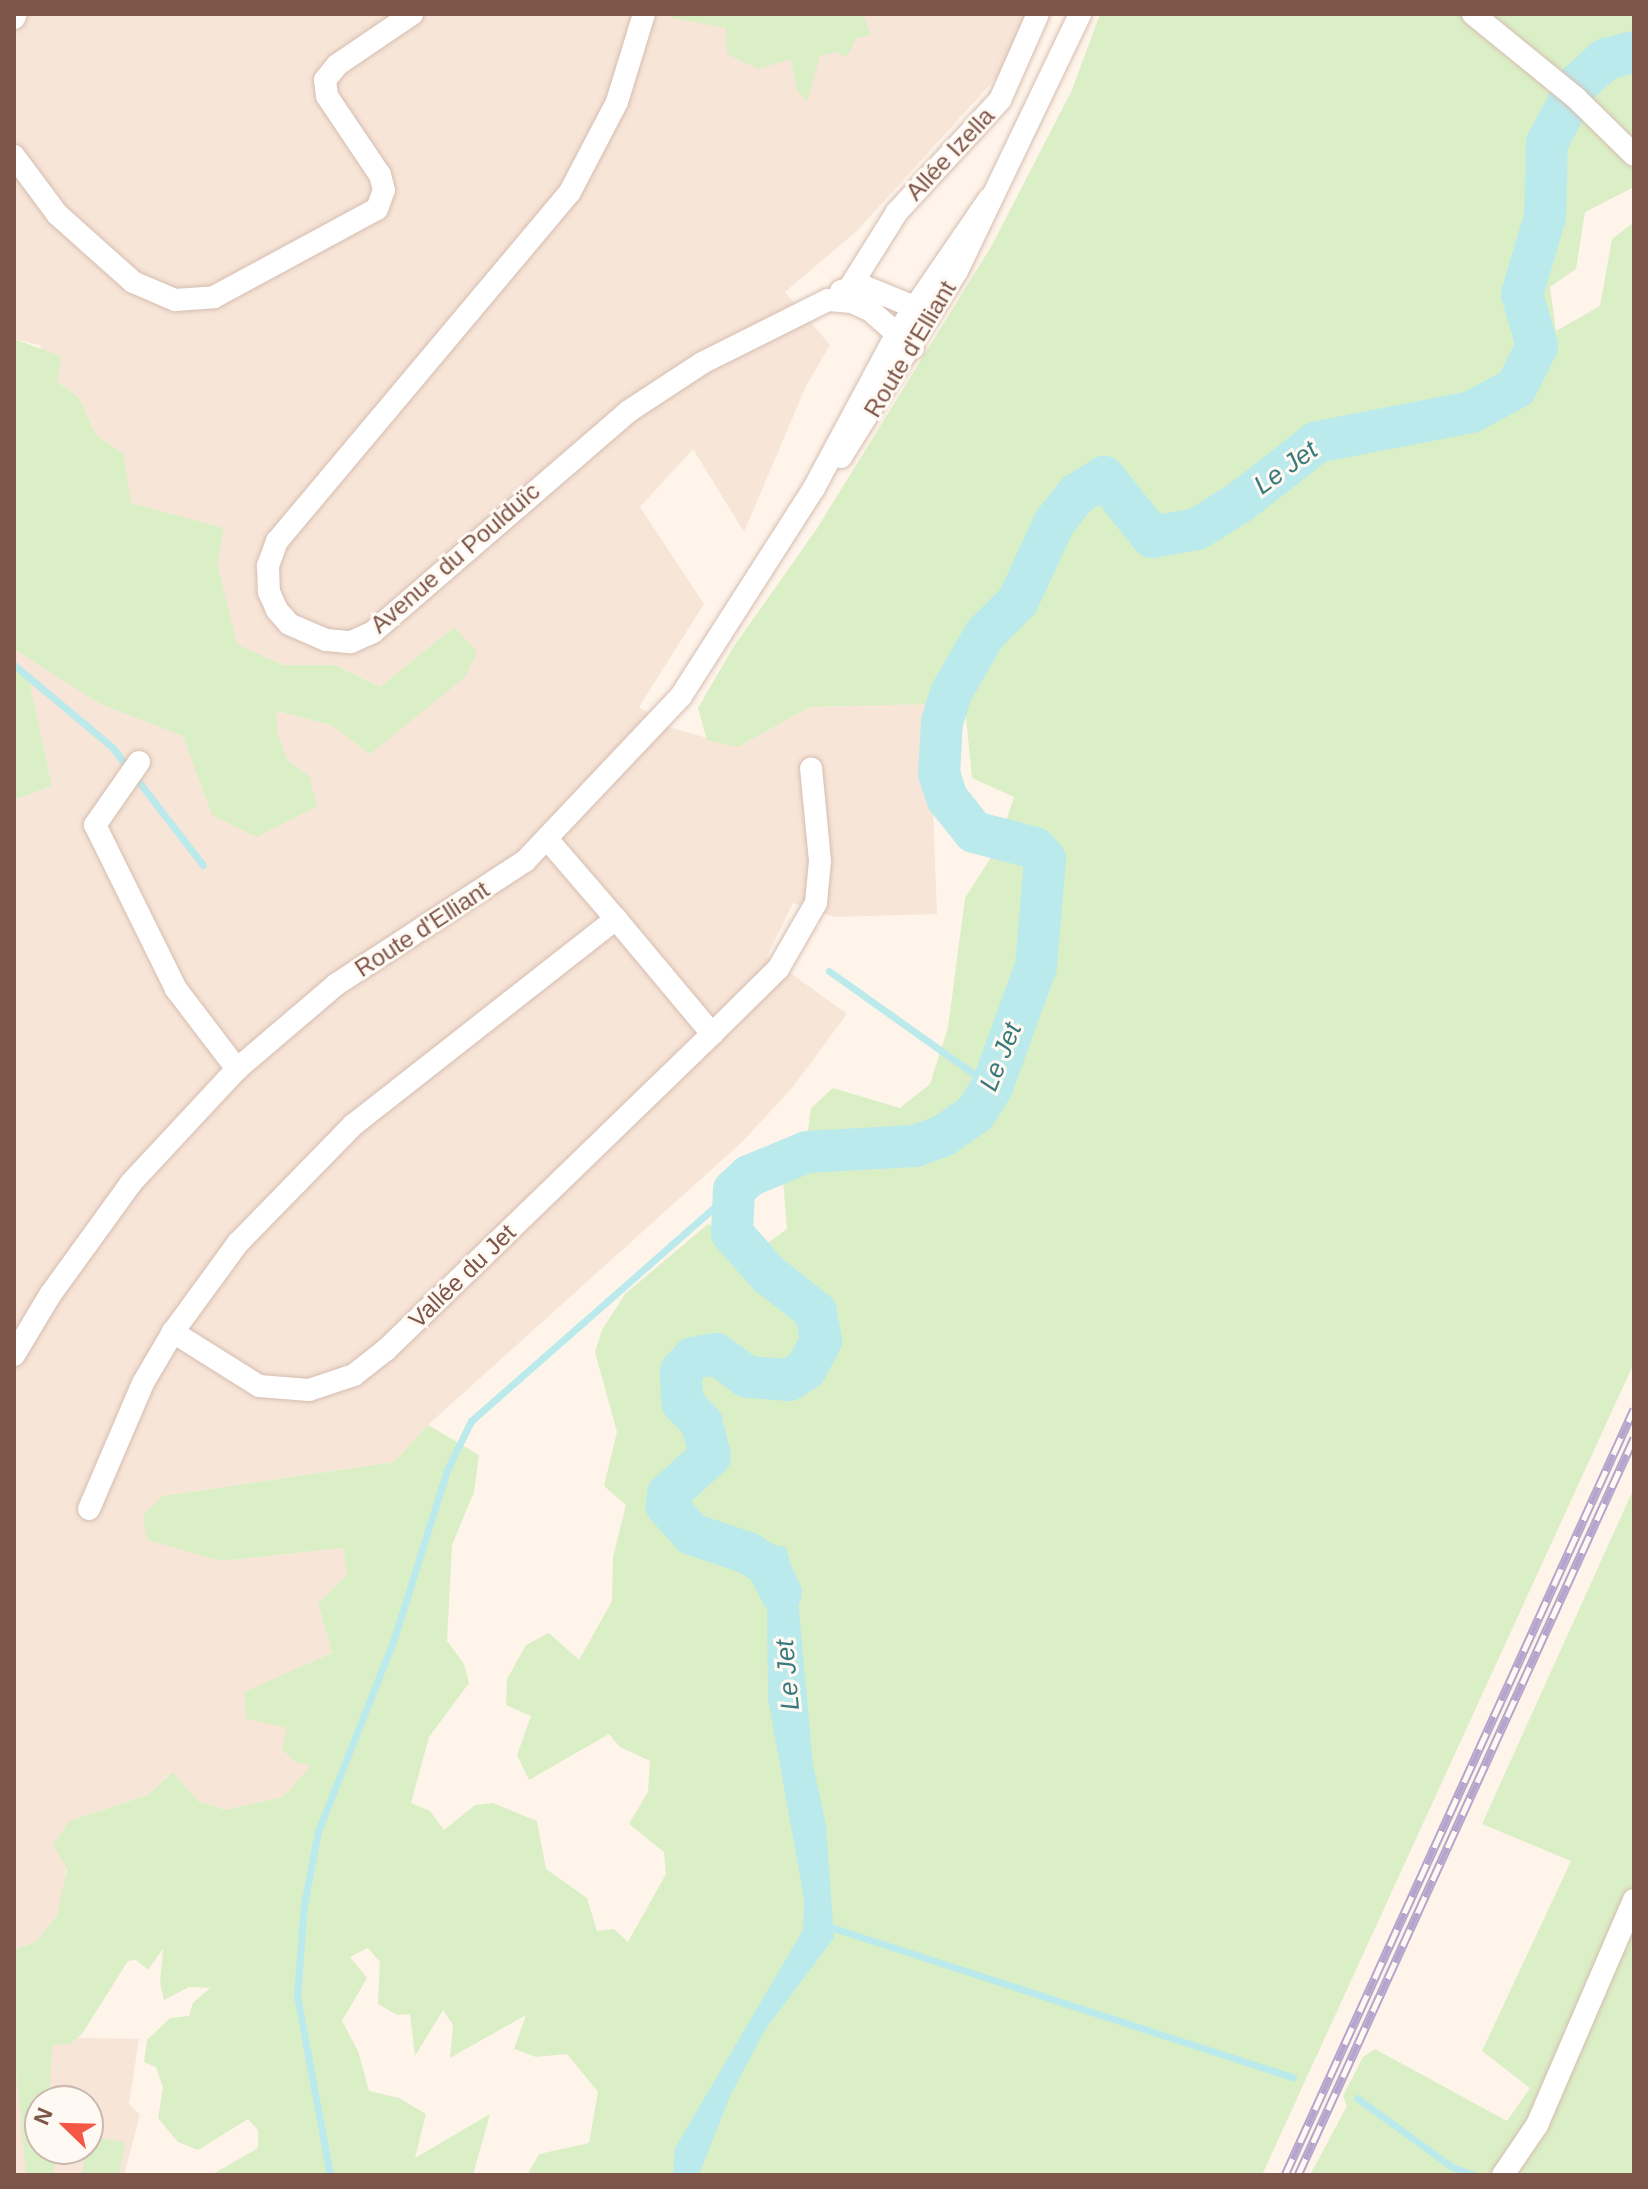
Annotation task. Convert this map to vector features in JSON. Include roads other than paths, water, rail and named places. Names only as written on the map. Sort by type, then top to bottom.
[{"type":"street","points":[[14,156],[57,214],[133,282],[163,297],[206,300],[355,225],[377,209],[384,196],[380,175],[327,96],[325,80],[337,65],[412,14]]},
{"type":"street","name":"Avenue du Poulduïc","points":[[644,14],[617,102],[570,192],[277,541],[268,566],[269,592],[277,610],[289,624],[326,640],[351,642],[373,632],[629,411],[702,363],[843,292]]},
{"type":"street","name":"Allée Izella","points":[[843,292],[897,212],[1000,100],[1038,14]]},
{"type":"street","name":"Route d'Elliant","points":[[18,1341],[131,1183],[237,1069],[337,984],[503,876],[548,840],[681,696],[814,488],[989,199],[1034,118],[1080,14]]},
{"type":"street","points":[[1473,14],[1572,95],[1634,155]]},
{"type":"street","points":[[843,292],[871,288],[923,310]]},
{"type":"street","points":[[843,292],[871,311],[904,342]]},
{"type":"street","points":[[139,762],[95,825],[170,979],[237,1069]]},
{"type":"street","name":"Vallée du Jet","points":[[173,1332],[259,1386],[309,1390],[354,1375],[387,1349],[778,969],[810,919],[820,861],[811,768]]},
{"type":"street","points":[[548,840],[712,1034]]},
{"type":"street","points":[[89,1509],[143,1383],[173,1332],[238,1243],[353,1125],[616,919]]},
{"type":"street","points":[[1503,2175],[1537,2125],[1634,1900]]},
{"type":"water","points":[[754,1541],[786,1547],[797,1588],[813,1765],[826,1825],[834,1938],[765,2030],[730,2096],[699,2175],[673,2175],[675,2148],[803,1930],[804,1899],[768,1699],[767,1597],[754,1573],[741,1566]]},
{"type":"waterway","name":"Le Jet","points":[[781,1593],[768,1566],[748,1553],[692,1534],[667,1506],[668,1494],[710,1456],[702,1423],[682,1402],[681,1371],[693,1358],[716,1354],[748,1377],[789,1380],[806,1369],[821,1341],[816,1312],[768,1274],[732,1233],[734,1190],[749,1176],[807,1152],[915,1146],[943,1136],[975,1114],[992,1087],[1036,966],[1045,859],[1035,848],[974,832],[947,798],[939,774],[942,722],[951,693],[985,634],[1018,601],[1054,523],[1077,494],[1104,477],[1152,537],[1197,529],[1239,503],[1317,442],[1471,412],[1516,388],[1537,346],[1522,294],[1545,217],[1547,143],[1579,83],[1606,59],[1634,52]]},
{"type":"waterway","points":[[14,665],[112,747],[203,865]]},
{"type":"waterway","points":[[829,971],[992,1087]]},
{"type":"waterway","points":[[330,2175],[297,1995],[304,1905],[318,1831],[394,1639],[447,1470],[471,1421],[734,1190]]},
{"type":"waterway","points":[[827,1926],[1293,2077]]},
{"type":"waterway","points":[[1357,2098],[1452,2167],[1474,2175]]},
{"type":"railway","points":[[1285,2175],[1634,1409]]},
{"type":"railway","points":[[1298,2175],[1634,1438]]}]
